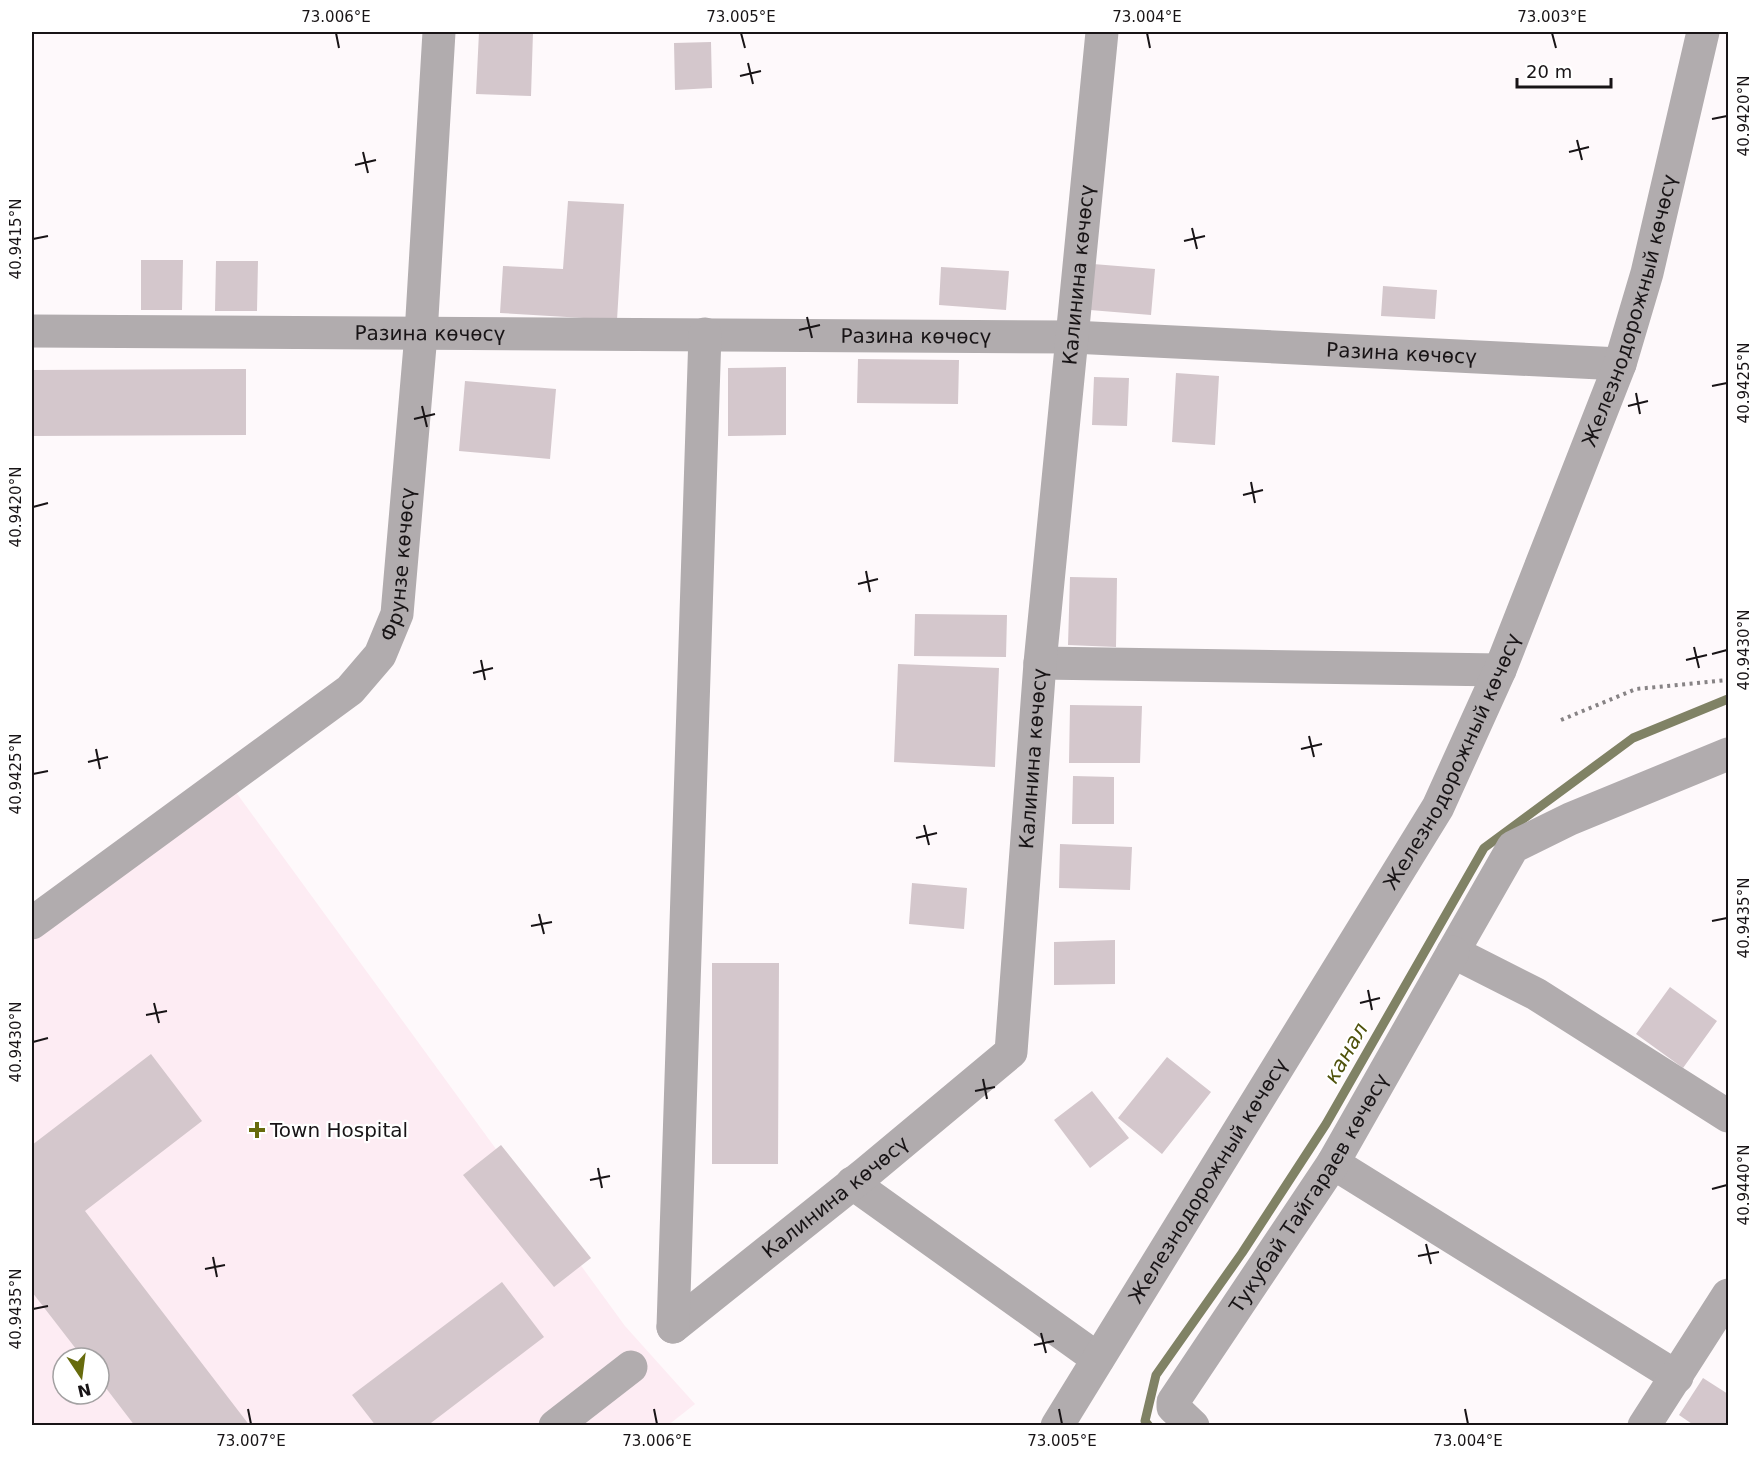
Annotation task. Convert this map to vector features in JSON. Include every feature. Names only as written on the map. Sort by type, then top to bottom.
[{"type":"street","name":"Фрунзе көчөсү","points":[[32,923],[350,690],[380,655],[397,614],[421,334],[439,32]]},
{"type":"street","name":"Калинина көчөсү","points":[[705,334],[673,1327],[1011,1052],[1040,663],[1102,32]]},
{"type":"street","name":"Железнодорожный көчөсү","points":[[1057,1425],[1438,807],[1500,670],[1620,364],[1647,273],[1703,32]]},
{"type":"street","name":"Разина көчөсү","points":[[32,331],[1072,337],[1620,364]]},
{"type":"street","points":[[1040,663],[1500,670]]},
{"type":"street","name":"Тукубай Тайгараев көчөсү","points":[[1193,1425],[1173,1407],[1173,1402],[1333,1163],[1513,847],[1570,819],[1728,754]]},
{"type":"street","points":[[1453,952],[1536,994],[1728,1116]]},
{"type":"street","points":[[1333,1163],[1677,1377]]},
{"type":"street","points":[[852,1183],[1098,1359]]},
{"type":"street","points":[[1644,1425],[1728,1295]]},
{"type":"street","points":[[555,1425],[631,1367]]},
{"type":"path","points":[[1561,720],[1636,689],[1728,680]]},
{"type":"shaded area","name":"Town Hospital","points":[[230,784],[625,1326],[695,1404],[667,1426],[32,1426],[32,933]]},
{"type":"building","points":[[479,32],[533,32],[531,96],[476,94]]},
{"type":"building","points":[[711,42],[712,88],[675,90],[674,43]]},
{"type":"building","points":[[568,201],[624,204],[617,320],[500,313],[503,266],[563,269]]},
{"type":"building","points":[[141,260],[183,260],[182,310],[141,310]]},
{"type":"building","points":[[216,261],[258,261],[257,311],[215,311]]},
{"type":"building","points":[[1093,264],[1155,269],[1151,315],[1090,310]]},
{"type":"building","points":[[941,267],[1009,271],[1006,310],[939,305]]},
{"type":"building","points":[[1383,286],[1437,290],[1435,319],[1381,316]]},
{"type":"building","points":[[858,359],[959,360],[958,404],[857,403]]},
{"type":"building","points":[[786,367],[786,435],[728,436],[728,368]]},
{"type":"building","points":[[246,369],[246,435],[32,436],[32,370]]},
{"type":"building","points":[[1176,373],[1219,376],[1215,445],[1172,442]]},
{"type":"building","points":[[1094,377],[1129,378],[1127,426],[1092,425]]},
{"type":"building","points":[[465,381],[556,389],[550,459],[459,451]]},
{"type":"building","points":[[1070,577],[1117,578],[1116,647],[1068,645]]},
{"type":"building","points":[[915,614],[1007,615],[1006,657],[914,656]]},
{"type":"building","points":[[898,664],[999,668],[995,767],[894,762]]},
{"type":"building","points":[[1070,705],[1142,706],[1140,763],[1069,763]]},
{"type":"building","points":[[1073,776],[1114,777],[1114,824],[1072,824]]},
{"type":"building","points":[[1060,844],[1132,847],[1130,890],[1059,888]]},
{"type":"building","points":[[912,883],[967,888],[964,929],[909,924]]},
{"type":"building","points":[[1115,940],[1115,984],[1054,985],[1054,942]]},
{"type":"building","points":[[712,963],[779,963],[778,1164],[712,1164]]},
{"type":"building","points":[[1670,987],[1717,1021],[1683,1068],[1636,1034]]},
{"type":"building","points":[[151,1054],[202,1121],[85,1211],[250,1426],[135,1426],[111,1395],[111,1346],[74,1346],[32,1292],[32,1145]]},
{"type":"building","points":[[1167,1057],[1211,1092],[1162,1154],[1118,1118]]},
{"type":"building","points":[[1092,1091],[1129,1138],[1090,1168],[1054,1120]]},
{"type":"building","points":[[501,1145],[591,1258],[554,1287],[463,1175]]},
{"type":"building","points":[[502,1282],[544,1337],[427,1426],[376,1426],[352,1395]]},
{"type":"building","points":[[1703,1378],[1728,1394],[1728,1426],[1695,1426],[1679,1415]]},
{"type":"waterway","name":"канал","points":[[1149,1426],[1145,1421],[1156,1375],[1242,1253],[1326,1124],[1484,848],[1633,738],[1728,699]]},
{"type":"place","name":"Town Hospital","points":[[257,1130]]}]
